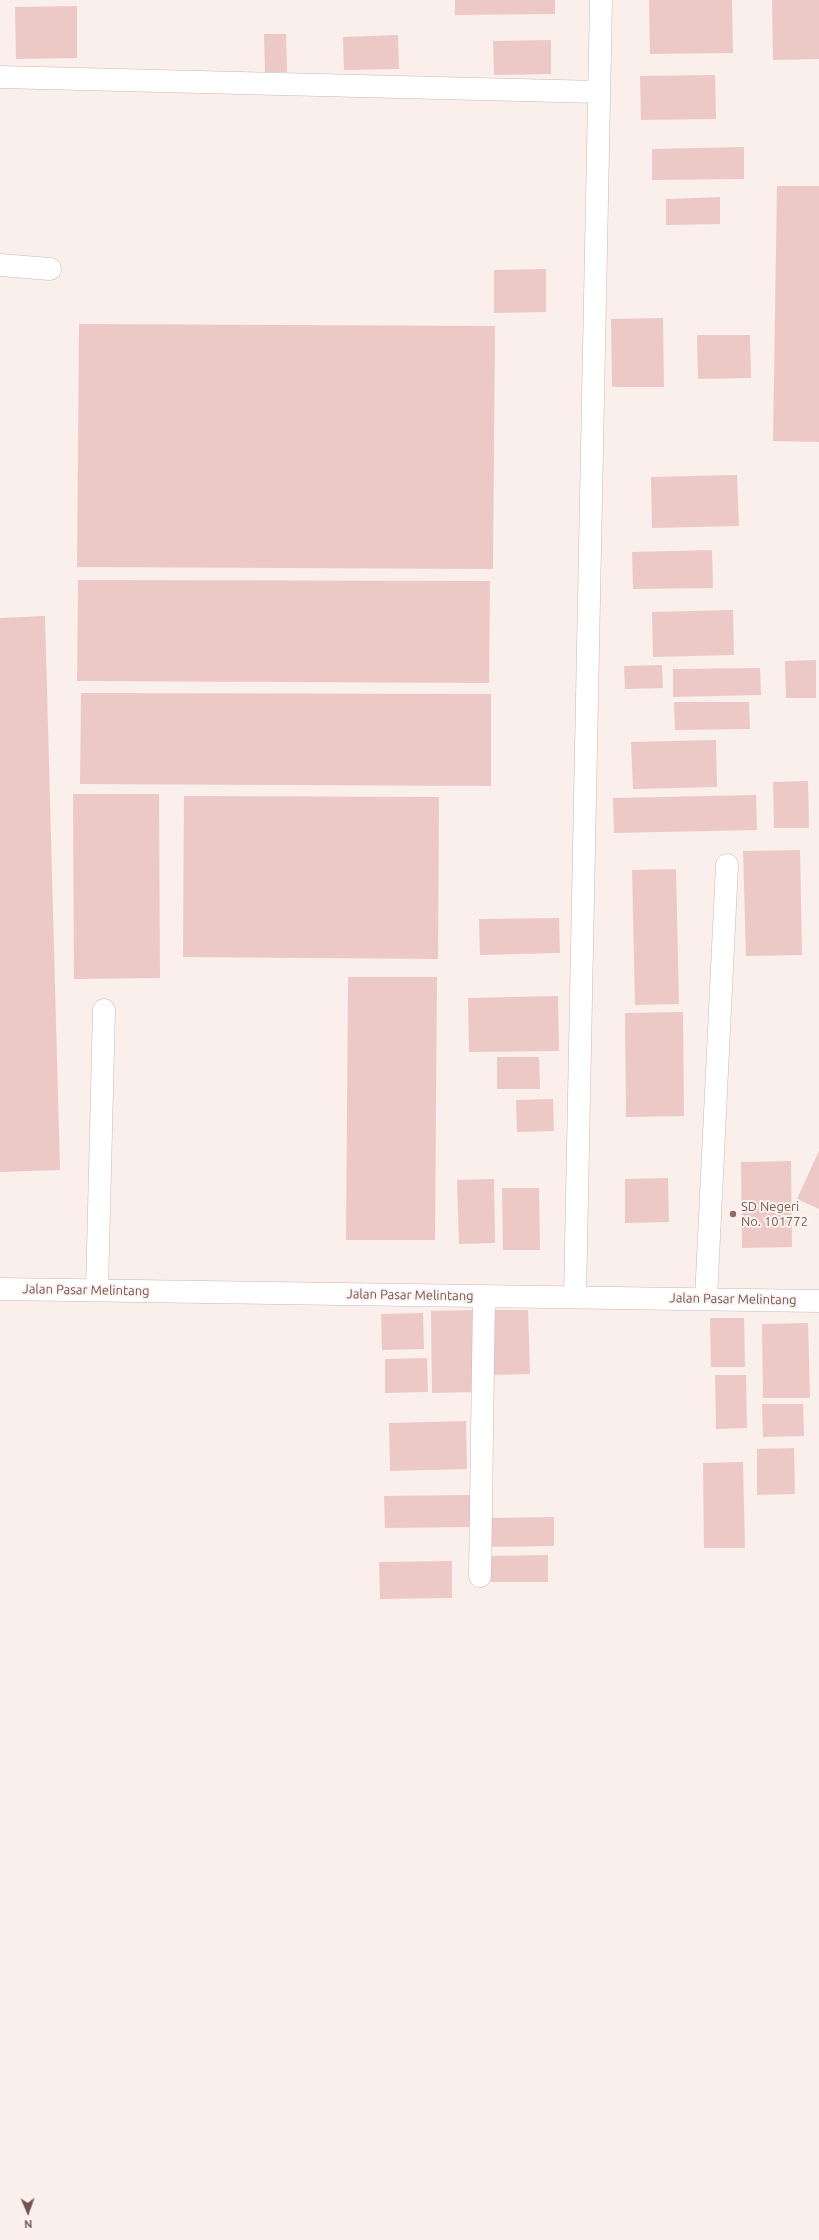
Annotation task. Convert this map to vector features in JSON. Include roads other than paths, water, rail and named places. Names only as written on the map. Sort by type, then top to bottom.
[{"type":"street","points":[[575,1297],[601,0]]},
{"type":"street","points":[[0,77],[598,92]]},
{"type":"street","points":[[0,265],[50,269]]},
{"type":"street","points":[[706,1299],[727,866]]},
{"type":"street","points":[[97,1290],[104,1010]]},
{"type":"street","name":"Jalan Pasar Melintang","points":[[0,1289],[819,1301]]},
{"type":"street","points":[[480,1576],[484,1296]]},
{"type":"place","name":"SD Negeri No. 101772","points":[[733,1214]]}]
